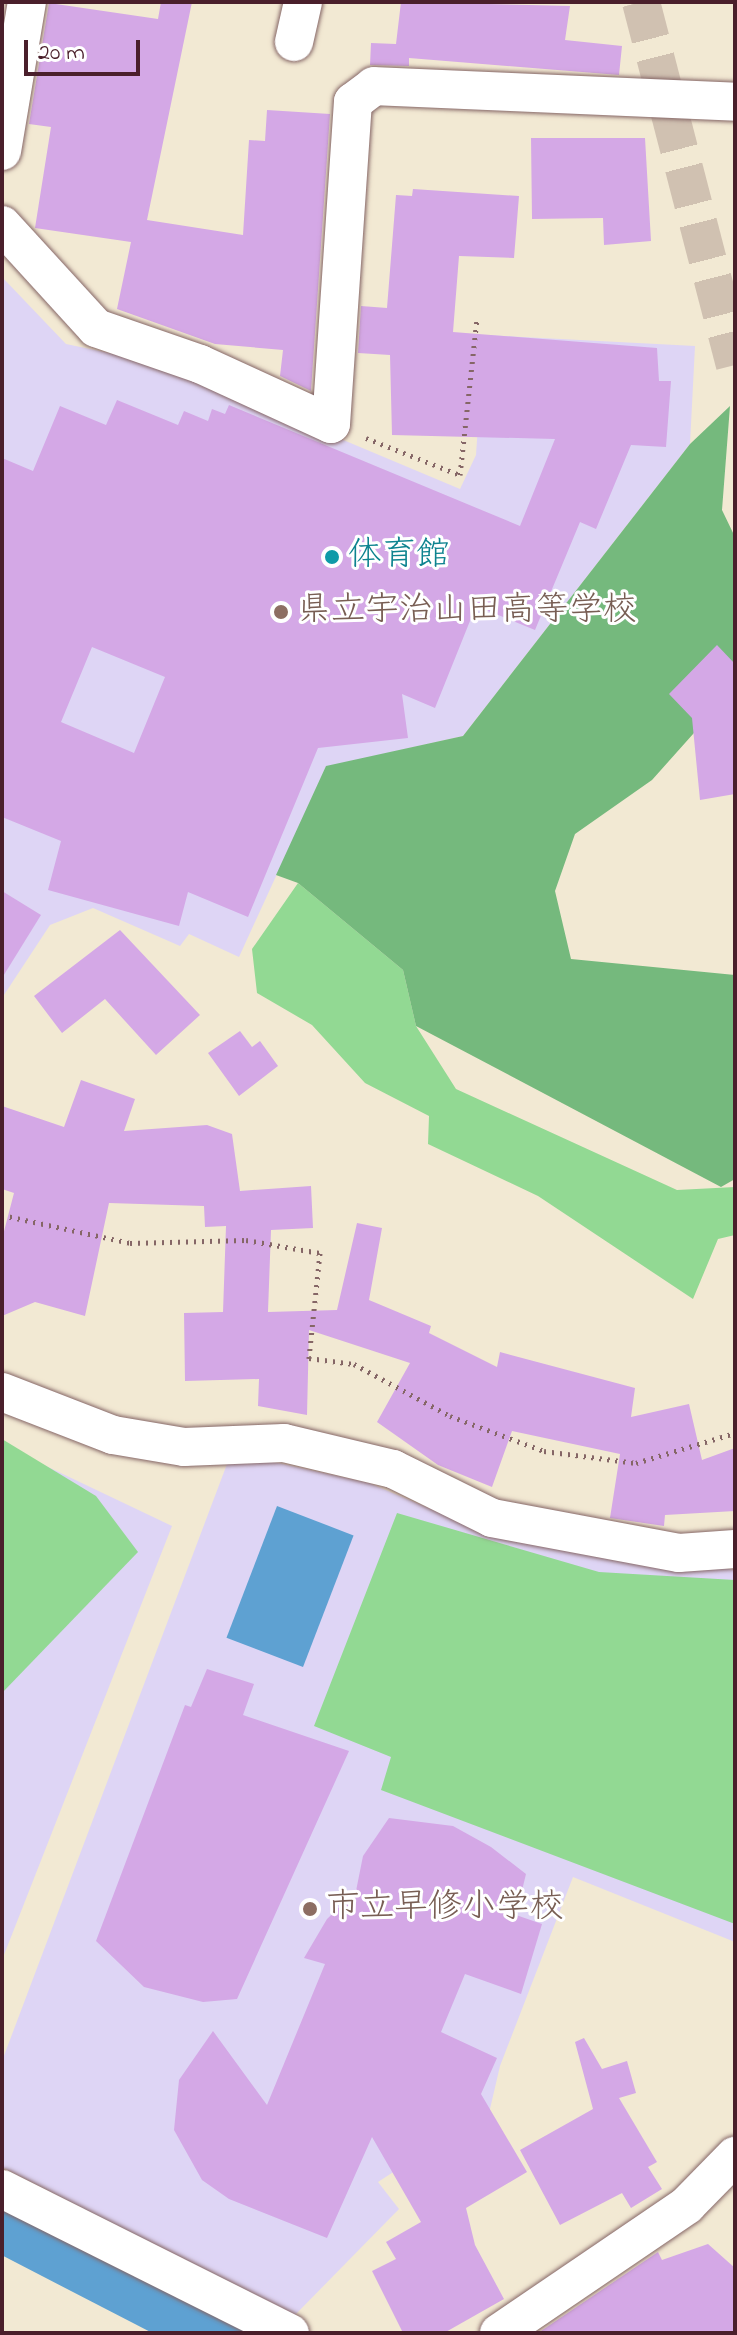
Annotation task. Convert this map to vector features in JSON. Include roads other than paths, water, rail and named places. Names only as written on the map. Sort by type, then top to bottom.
[{"type":"street","points":[[2,151],[27,2]]},
{"type":"street","points":[[294,42],[303,2]]},
{"type":"street","points":[[2,225],[96,328],[200,364],[331,424],[353,102],[374,86],[735,102]]},
{"type":"street","points":[[2,1392],[113,1435],[184,1447],[284,1443],[393,1469],[492,1518],[679,1553],[735,1549]]},
{"type":"street","points":[[499,2333],[687,2205],[735,2156]]},
{"type":"street","points":[[2,2189],[290,2333]]},
{"type":"water","points":[[277,1506],[354,1535],[303,1667],[226,1638]]},
{"type":"waterway","points":[[2,2216],[229,2333]]},
{"type":"tunnel","points":[[641,2],[735,365]]},
{"type":"place","name":"体育館","points":[[332,557]]},
{"type":"place","name":"県立宇治山田高等学校","points":[[281,612]]},
{"type":"place","name":"市立早修小学校","points":[[310,1909]]}]
